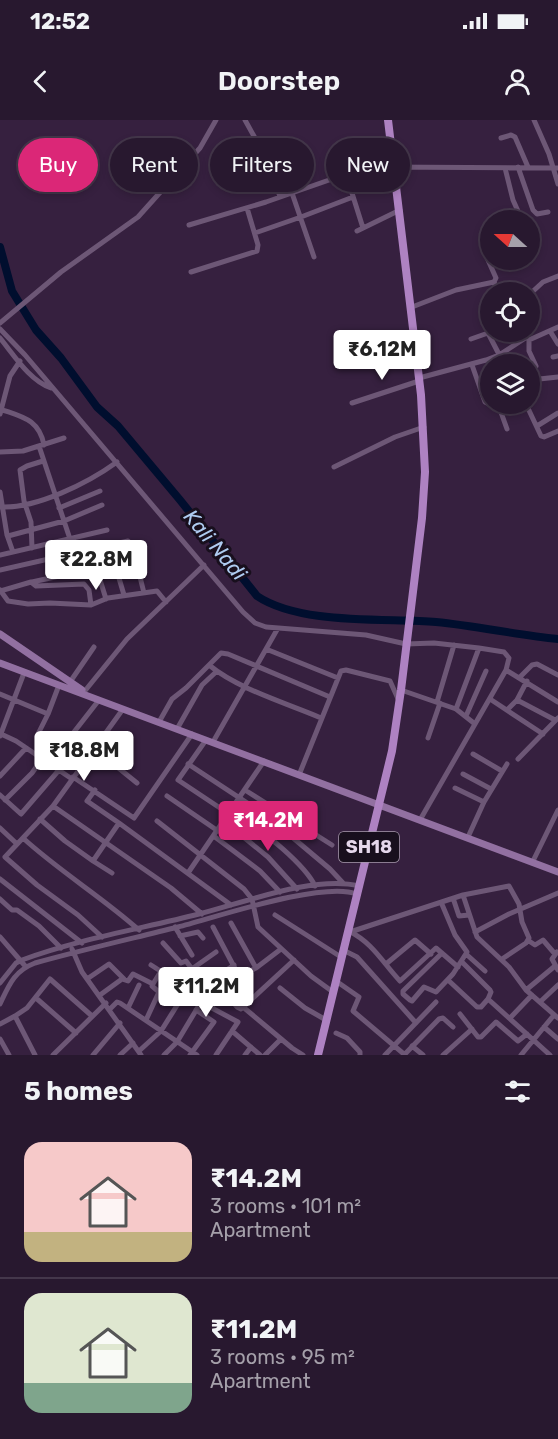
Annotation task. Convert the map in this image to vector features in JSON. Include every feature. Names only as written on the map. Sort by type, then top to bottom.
[{"type":"main road","name":"SH18","points":[[388,120],[391,138]]},
{"type":"main road","name":"SH18","points":[[318,1055],[380,805],[400,703],[425,472],[424,427],[398,192]]},
{"type":"street","points":[[2,321],[61,272],[138,217],[200,148],[216,120]]},
{"type":"street","points":[[246,120],[271,167],[280,197]]},
{"type":"street","points":[[534,120],[555,168],[558,184]]},
{"type":"street","points":[[501,138],[511,135],[515,137],[528,167]]},
{"type":"street","points":[[410,167],[555,168]]},
{"type":"street","points":[[518,167],[533,210],[537,214],[548,212]]},
{"type":"street","points":[[505,168],[518,210]]},
{"type":"street","points":[[189,225],[326,181]]},
{"type":"street","points":[[351,192],[360,229],[400,210]]},
{"type":"street","points":[[292,193],[314,257]]},
{"type":"street","points":[[255,233],[353,197]]},
{"type":"street","points":[[191,272],[257,251],[258,245],[247,208]]},
{"type":"street","points":[[492,270],[496,278],[494,282]]},
{"type":"street","points":[[540,285],[558,277]]},
{"type":"street","points":[[411,307],[456,290],[480,285]]},
{"type":"street","points":[[540,333],[558,327]]},
{"type":"street","points":[[0,329],[25,355],[251,620],[266,627],[366,635],[499,651],[509,658],[514,674],[558,702]]},
{"type":"street","points":[[550,331],[558,344]]},
{"type":"street","points":[[471,339],[489,333],[499,354]]},
{"type":"street","points":[[0,338],[38,382],[52,388]]},
{"type":"street","points":[[500,354],[518,342]]},
{"type":"street","points":[[20,362],[8,384],[0,411],[34,423],[40,430],[43,461],[70,539]]},
{"type":"street","points":[[352,404],[419,379],[480,362]]},
{"type":"street","points":[[472,365],[480,390]]},
{"type":"street","points":[[540,379],[558,377]]},
{"type":"street","points":[[0,382],[8,384]]},
{"type":"street","points":[[537,426],[558,413]]},
{"type":"street","points":[[500,414],[507,429]]},
{"type":"street","points":[[531,414],[543,437],[558,431]]},
{"type":"street","points":[[334,467],[395,437],[424,427]]},
{"type":"street","points":[[1,454],[41,446],[64,438]]},
{"type":"street","points":[[32,548],[31,522],[26,505],[21,468],[43,461]]},
{"type":"street","points":[[1,507],[26,505],[54,495],[102,473],[117,462]]},
{"type":"street","points":[[59,508],[100,491]]},
{"type":"street","points":[[0,492],[1,507],[13,552]]},
{"type":"street","points":[[8,536],[64,521],[102,506]]},
{"type":"street","points":[[0,555],[107,530]]},
{"type":"street","points":[[0,570],[130,541],[144,593]]},
{"type":"street","points":[[84,552],[87,560],[113,558],[124,595]]},
{"type":"street","points":[[94,560],[106,599]]},
{"type":"street","points":[[87,694],[127,639],[204,565]]},
{"type":"street","points":[[96,568],[32,582],[1,593],[8,601],[17,603],[91,605],[124,595],[159,592],[166,602]]},
{"type":"street","points":[[32,582],[36,586],[84,584],[89,590],[91,605]]},
{"type":"street","points":[[230,814],[178,781],[178,778],[209,741],[278,628]]},
{"type":"street","points":[[0,634],[99,700],[556,869]]},
{"type":"street","points":[[428,738],[454,645]]},
{"type":"street","points":[[70,682],[94,647]]},
{"type":"street","points":[[456,709],[478,648]]},
{"type":"street","points":[[266,649],[338,678]]},
{"type":"street","points":[[159,722],[172,699],[218,655],[224,653],[330,697]]},
{"type":"street","points":[[0,663],[87,694]]},
{"type":"street","points":[[420,820],[475,724],[495,702],[514,674],[537,663],[558,675]]},
{"type":"street","points":[[209,664],[244,686],[321,718]]},
{"type":"street","points":[[299,775],[343,670],[386,679],[392,683],[400,703]]},
{"type":"street","points":[[177,729],[202,685],[217,671]]},
{"type":"street","points":[[466,716],[486,671]]},
{"type":"street","points":[[24,673],[14,700],[2,722],[0,735],[95,790],[134,818],[192,734]]},
{"type":"street","points":[[507,710],[517,699],[527,681]]},
{"type":"street","points":[[48,741],[37,736],[59,685]]},
{"type":"street","points":[[401,690],[456,709],[475,724]]},
{"type":"street","points":[[0,694],[48,714]]},
{"type":"street","points":[[517,699],[557,719],[518,759]]},
{"type":"street","points":[[49,764],[99,700]]},
{"type":"street","points":[[495,702],[543,734]]},
{"type":"street","points":[[102,937],[78,915],[7,860],[6,855],[53,806],[123,709]]},
{"type":"street","points":[[0,776],[26,748]]},
{"type":"street","points":[[95,749],[137,783]]},
{"type":"street","points":[[473,754],[502,771]]},
{"type":"street","points":[[5,800],[32,773],[42,759]]},
{"type":"street","points":[[188,873],[217,834],[264,761]]},
{"type":"street","points":[[188,764],[281,826],[343,883],[358,890]]},
{"type":"street","points":[[468,837],[484,802],[507,764]]},
{"type":"street","points":[[0,795],[21,814],[58,770]]},
{"type":"street","points":[[463,774],[491,789]]},
{"type":"street","points":[[455,788],[484,802]]},
{"type":"street","points":[[95,790],[87,801],[231,905]]},
{"type":"street","points":[[245,790],[332,845]]},
{"type":"street","points":[[167,796],[261,871],[280,892]]},
{"type":"street","points":[[53,806],[171,888],[202,913],[206,919]]},
{"type":"street","points":[[233,808],[282,849],[309,876],[315,886]]},
{"type":"street","points":[[533,861],[558,810]]},
{"type":"street","points":[[40,819],[64,841],[112,873]]},
{"type":"street","points":[[156,820],[239,885],[252,899],[258,927],[333,992]]},
{"type":"street","points":[[225,822],[268,857],[297,889]]},
{"type":"street","points":[[93,861],[119,823]]},
{"type":"street","points":[[0,828],[17,844]]},
{"type":"street","points":[[23,838],[54,866],[82,884],[144,934]]},
{"type":"street","points":[[0,879],[82,943]]},
{"type":"street","points":[[0,983],[16,963],[71,945],[280,892],[343,883]]},
{"type":"street","points":[[349,931],[463,895],[509,886],[521,909],[522,922],[529,936],[528,941],[502,959]]},
{"type":"street","points":[[178,932],[206,919],[281,899],[333,891],[358,890]]},
{"type":"street","points":[[475,932],[558,893]]},
{"type":"street","points":[[463,895],[475,932],[482,942],[502,959],[526,990],[556,1017],[532,1040],[521,1055]]},
{"type":"street","points":[[453,898],[459,916],[469,915]]},
{"type":"street","points":[[0,899],[39,926],[61,948]]},
{"type":"street","points":[[441,902],[455,935],[466,949],[466,954],[460,965],[436,992],[424,987],[411,1001],[403,994],[403,991],[442,953]]},
{"type":"street","points":[[274,915],[342,953],[357,957],[416,1023]]},
{"type":"street","points":[[231,922],[256,968]]},
{"type":"street","points":[[213,927],[239,976]]},
{"type":"street","points":[[349,931],[366,941],[399,980],[402,981],[436,948],[491,992],[481,1007],[477,1007],[448,980]]},
{"type":"street","points":[[178,932],[192,955]]},
{"type":"street","points":[[0,1004],[14,977],[26,967],[144,934],[198,932],[203,938]]},
{"type":"street","points":[[0,936],[26,967]]},
{"type":"street","points":[[386,964],[415,940],[436,958]]},
{"type":"street","points":[[526,990],[557,968],[552,959],[557,953],[543,940],[535,945],[528,941]]},
{"type":"street","points":[[163,943],[181,963],[186,961],[192,969]]},
{"type":"street","points":[[71,945],[87,979],[140,1053],[161,1031],[188,993],[234,965]]},
{"type":"street","points":[[231,981],[256,968],[281,949]]},
{"type":"street","points":[[176,981],[216,952]]},
{"type":"street","points":[[466,954],[485,971]]},
{"type":"street","points":[[210,1007],[226,995],[238,1009],[243,1007],[294,960]]},
{"type":"street","points":[[87,979],[108,964],[128,981],[133,974],[153,984],[152,986],[159,992],[146,1020]]},
{"type":"street","points":[[151,965],[176,981]]},
{"type":"street","points":[[153,984],[161,972]]},
{"type":"street","points":[[0,1024],[15,1016],[36,998],[52,979],[92,1016]]},
{"type":"street","points":[[100,995],[124,979]]},
{"type":"street","points":[[176,981],[175,986],[237,1020],[216,1055]]},
{"type":"street","points":[[336,981],[358,997],[353,1011],[405,1055],[441,1018],[453,1027]]},
{"type":"street","points":[[128,1008],[139,985]]},
{"type":"street","points":[[540,1002],[557,987]]},
{"type":"street","points":[[280,988],[305,1008],[327,1020]]},
{"type":"street","points":[[511,1017],[532,995]]},
{"type":"street","points":[[36,998],[76,1033]]},
{"type":"street","points":[[488,999],[511,1017],[532,1040],[550,1055]]},
{"type":"street","points":[[110,1009],[118,1002],[193,1054],[214,1022],[196,1010]]},
{"type":"street","points":[[164,1055],[177,1042],[201,1002]]},
{"type":"street","points":[[386,1055],[436,1002]]},
{"type":"street","points":[[53,1055],[106,1003]]},
{"type":"street","points":[[243,1007],[280,1039],[303,1055]]},
{"type":"street","points":[[460,1014],[480,1037],[496,1022],[518,1041],[527,1034]]},
{"type":"street","points":[[15,1016],[35,1055]]},
{"type":"street","points":[[93,1055],[120,1023]]},
{"type":"street","points":[[544,1027],[558,1039]]},
{"type":"street","points":[[443,1055],[472,1029]]},
{"type":"street","points":[[232,1031],[260,1055]]},
{"type":"street","points":[[336,1033],[352,1043],[360,1055]]},
{"type":"street","points":[[0,1039],[9,1055]]},
{"type":"street","points":[[265,1055],[280,1039]]},
{"type":"street","points":[[120,1055],[133,1043]]},
{"type":"street","points":[[412,1046],[423,1055]]},
{"type":"street","points":[[245,1055],[250,1047]]},
{"type":"waterway","name":"Kali Nadi","points":[[0,247],[12,291],[36,330],[61,358],[97,407],[118,426],[257,596],[296,612],[319,616],[436,622],[558,639]]}]
